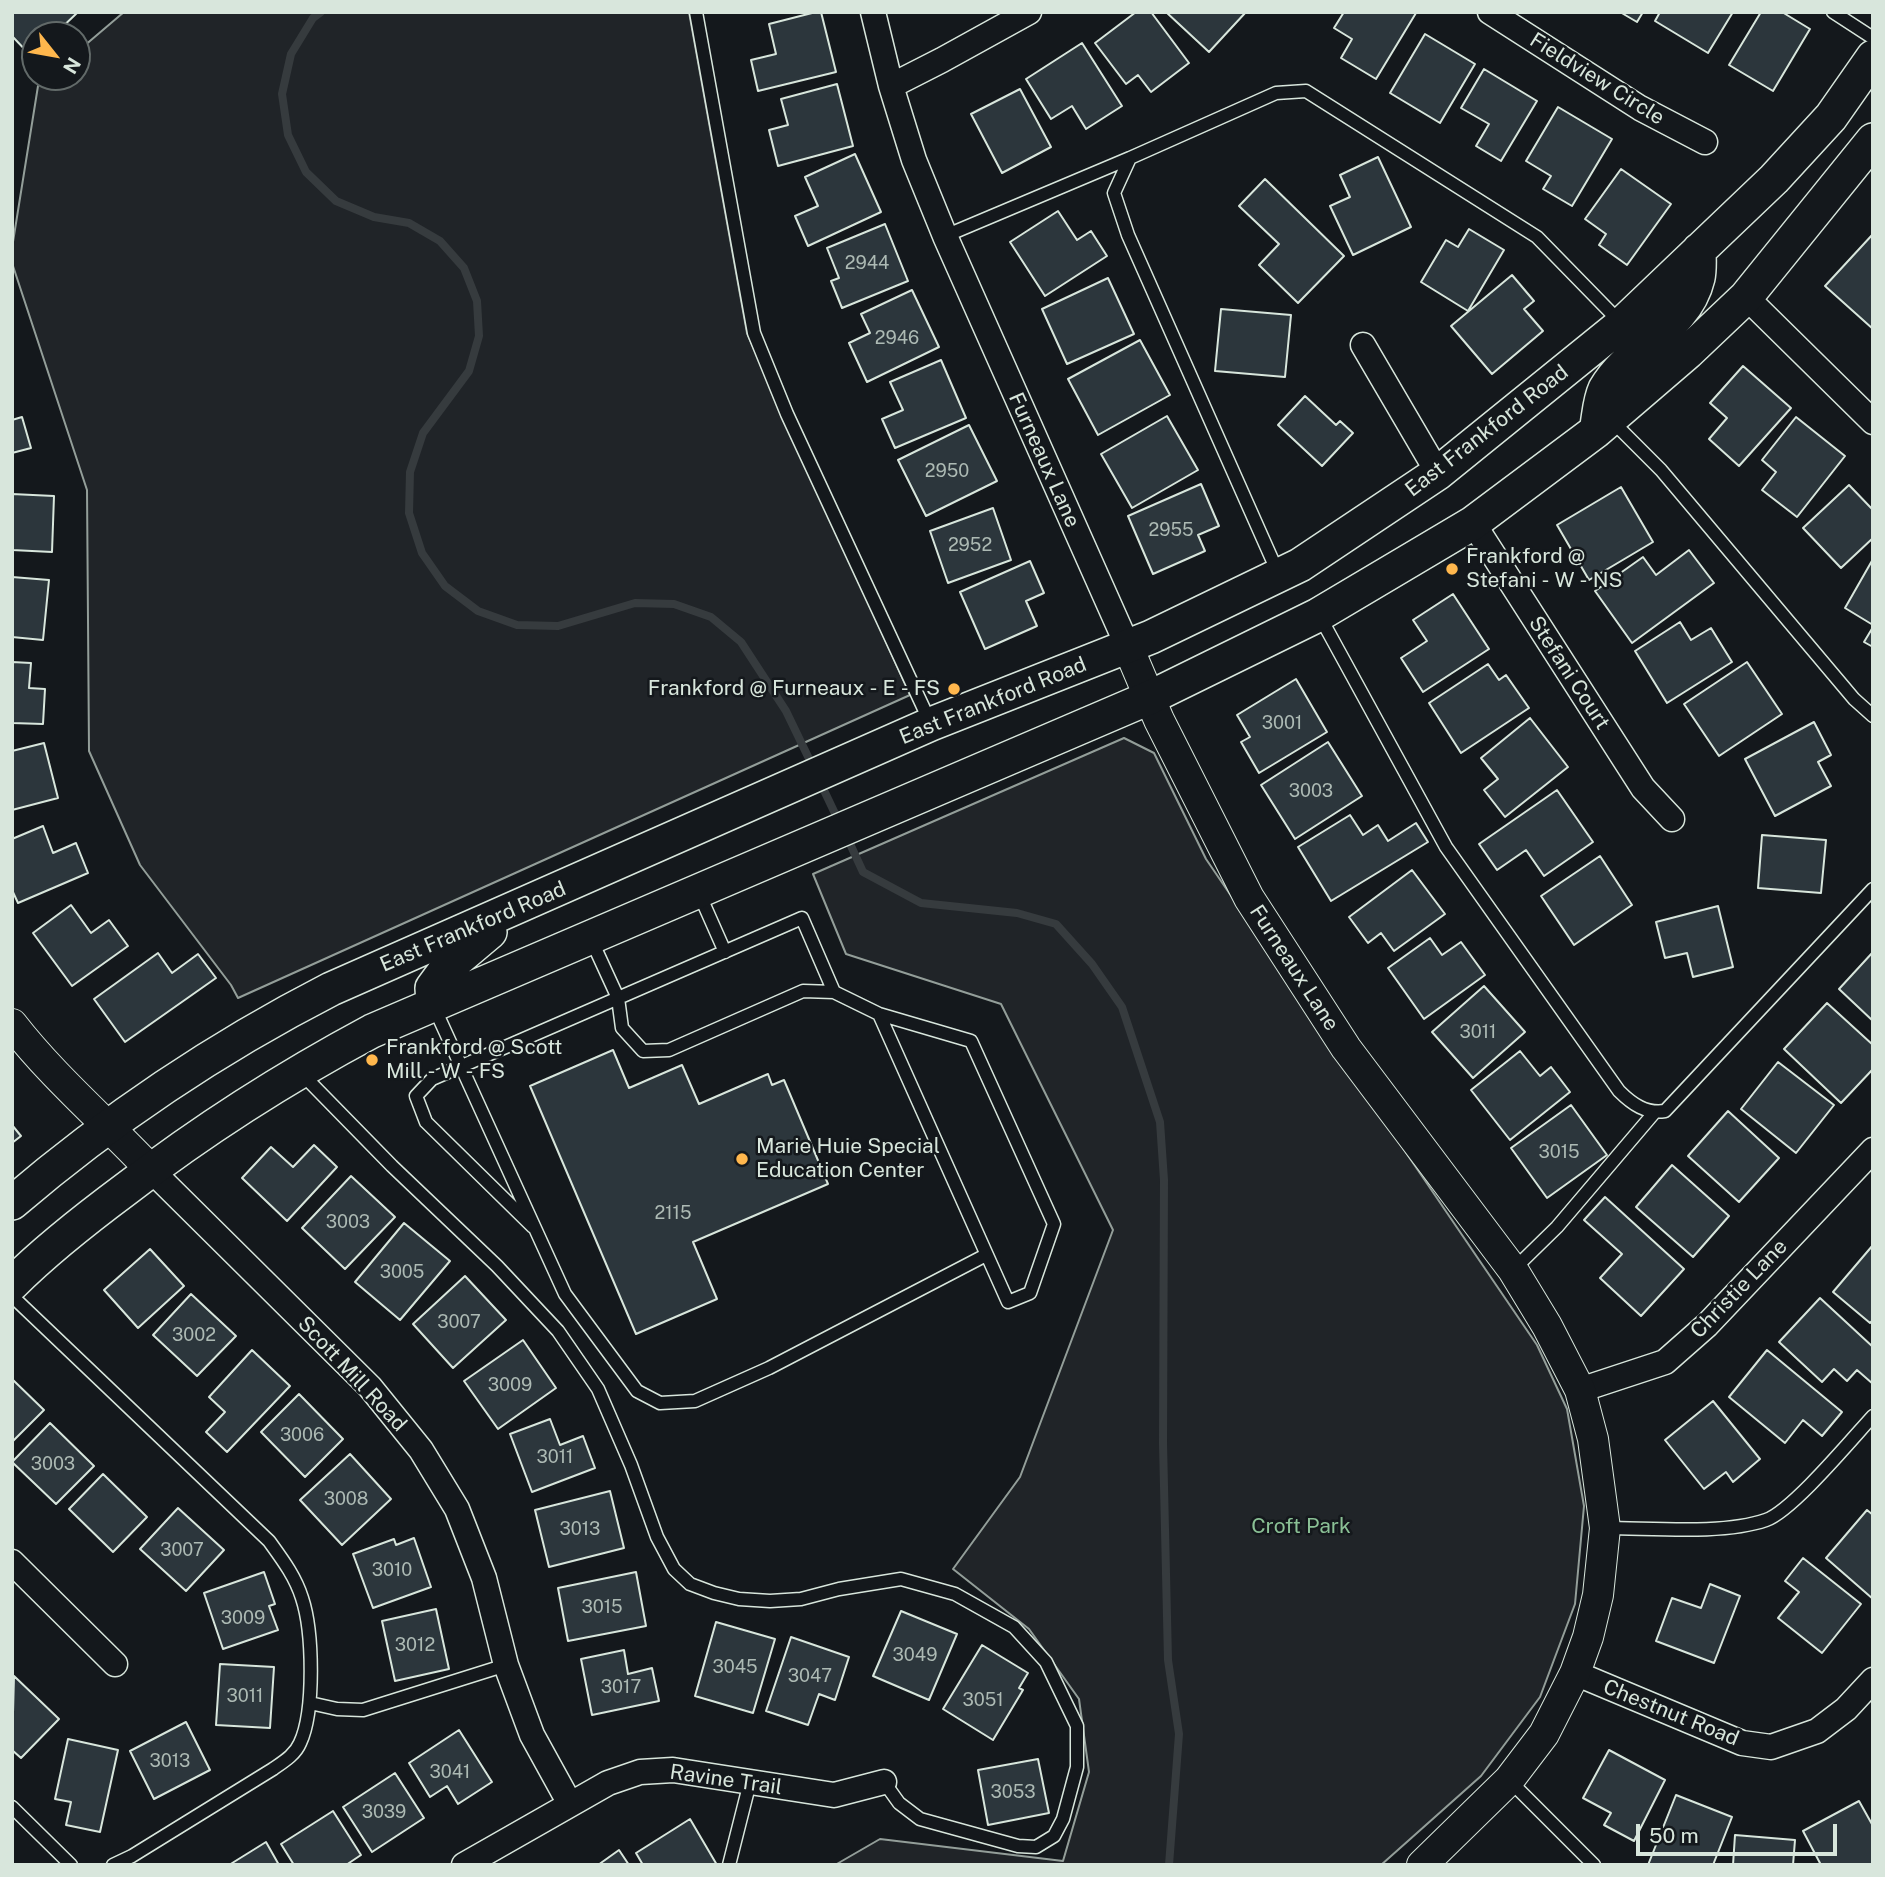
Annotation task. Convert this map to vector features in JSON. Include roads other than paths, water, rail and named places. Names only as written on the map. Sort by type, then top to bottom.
[{"type":"main road","name":"East Frankford Road","points":[[12,1203],[110,1126],[212,1057],[290,1010],[331,989],[931,724],[1128,647],[1300,565],[1438,473],[1622,324],[1774,179],[1831,117],[1873,57]]},
{"type":"main road","points":[[12,1284],[33,1263],[151,1170],[240,1108],[372,1031],[1151,697],[1318,615],[1473,523],[1603,425],[1688,352],[1746,297],[1865,154]]},
{"type":"main road","points":[[1603,425],[1601,398],[1607,386],[1649,342],[1674,323],[1689,302],[1699,276],[1699,250]]},
{"type":"main road","points":[[433,1004],[432,988],[446,969],[477,941],[531,902]]},
{"type":"street","name":"Furneaux Lane","points":[[873,12],[891,86],[914,160],[945,236],[1170,743],[1249,898],[1346,1048],[1513,1270],[1547,1326],[1580,1390],[1593,1439],[1605,1528],[1598,1595],[1588,1637],[1575,1673],[1544,1734],[1509,1780],[1422,1865]]},
{"type":"street","points":[[891,86],[1029,12]]},
{"type":"street","name":"Fieldview Circle","points":[[1490,12],[1640,108],[1705,142]]},
{"type":"street","points":[[1746,297],[1873,422]]},
{"type":"street","points":[[1363,345],[1438,473]]},
{"type":"street","name":"Stefani Court","points":[[1473,523],[1643,788],[1672,819]]},
{"type":"street","name":"Scott Mill Road","points":[[12,1024],[36,1055],[370,1387],[421,1450],[457,1509],[484,1578],[506,1665],[532,1735],[569,1804]]},
{"type":"street","name":"Christie Lane","points":[[1580,1390],[1665,1362],[1707,1325],[1873,1150]]},
{"type":"street","points":[[12,1562],[115,1664]]},
{"type":"street","name":"Chestnut Road","points":[[1575,1673],[1742,1743],[1771,1747],[1817,1731],[1846,1709],[1873,1680]]},
{"type":"street","name":"Ravine Trail","points":[[464,1865],[608,1783],[640,1772],[673,1770],[834,1795],[884,1783]]},
{"type":"lane","points":[[696,12],[754,333],[787,414],[931,724]]},
{"type":"lane","points":[[1833,12],[1873,38]]},
{"type":"lane","points":[[945,236],[1276,93],[1306,92],[1537,237],[1622,324]]},
{"type":"lane","points":[[1130,158],[1114,192],[1128,235],[1279,575]]},
{"type":"lane","points":[[1603,425],[1661,470],[1854,699],[1873,716]]},
{"type":"lane","points":[[1318,615],[1446,847],[1619,1091],[1629,1101],[1654,1113],[1665,1111],[1873,889]]},
{"type":"lane","points":[[698,891],[726,952]]},
{"type":"lane","points":[[533,1227],[426,1122],[416,1096],[432,1079],[802,918],[834,992]]},
{"type":"lane","points":[[590,937],[618,998],[622,1028],[643,1051],[670,1050],[803,991],[834,992],[879,1014],[971,1041],[1054,1224],[1030,1293],[1008,1302],[879,1014]]},
{"type":"lane","points":[[433,1004],[565,1294],[637,1391],[660,1404],[695,1401],[769,1368],[986,1255]]},
{"type":"lane","points":[[300,1071],[392,1166],[497,1266],[558,1331],[598,1389],[631,1465],[657,1537],[674,1569],[690,1584],[739,1599],[770,1601],[800,1599],[839,1589],[901,1579],[955,1594],[1014,1627],[1046,1662],[1077,1726],[1077,1767],[1063,1819],[1054,1836],[1036,1847],[1018,1846],[920,1819],[899,1803],[884,1783]]},
{"type":"lane","points":[[1513,1270],[1557,1227],[1654,1113]]},
{"type":"lane","points":[[12,1296],[269,1541],[289,1569],[302,1596],[309,1628],[310,1703],[305,1731],[299,1746],[290,1757],[132,1856],[113,1865]]},
{"type":"lane","points":[[1605,1528],[1729,1528],[1768,1520],[1798,1496],[1873,1416]]},
{"type":"lane","points":[[310,1703],[337,1709],[363,1710],[506,1665]]},
{"type":"lane","points":[[1509,1780],[1594,1865]]},
{"type":"lane","points":[[729,1865],[750,1783]]},
{"type":"lane","points":[[12,1807],[71,1865]]},
{"type":"waterway","points":[[321,12],[313,18],[291,54],[282,94],[288,135],[306,172],[336,201],[374,217],[409,223],[440,241],[464,268],[477,301],[479,336],[469,371],[423,433],[410,472],[409,513],[422,553],[445,586],[478,611],[517,625],[558,626],[635,603],[674,604],[711,617],[741,642],[786,711],[813,767]]},
{"type":"waterway","points":[[820,782],[840,824]]},
{"type":"waterway","points":[[846,835],[863,872],[921,903],[1017,913],[1056,924],[1092,964],[1122,1007],[1160,1122],[1164,1180],[1163,1443],[1168,1660],[1179,1734],[1169,1865]]},
{"type":"place","name":"Frankford @ Stefani - W - NS","points":[[1452,569]]},
{"type":"place","name":"Frankford @ Furneaux - E - FS","points":[[954,689]]},
{"type":"place","name":"Frankford @ Scott Mill - W - FS","points":[[372,1060]]},
{"type":"place","name":"Marie Huie Special Education Center","points":[[742,1159]]},
{"type":"park label","name":"Croft Park","points":[[1301,1527]]}]
